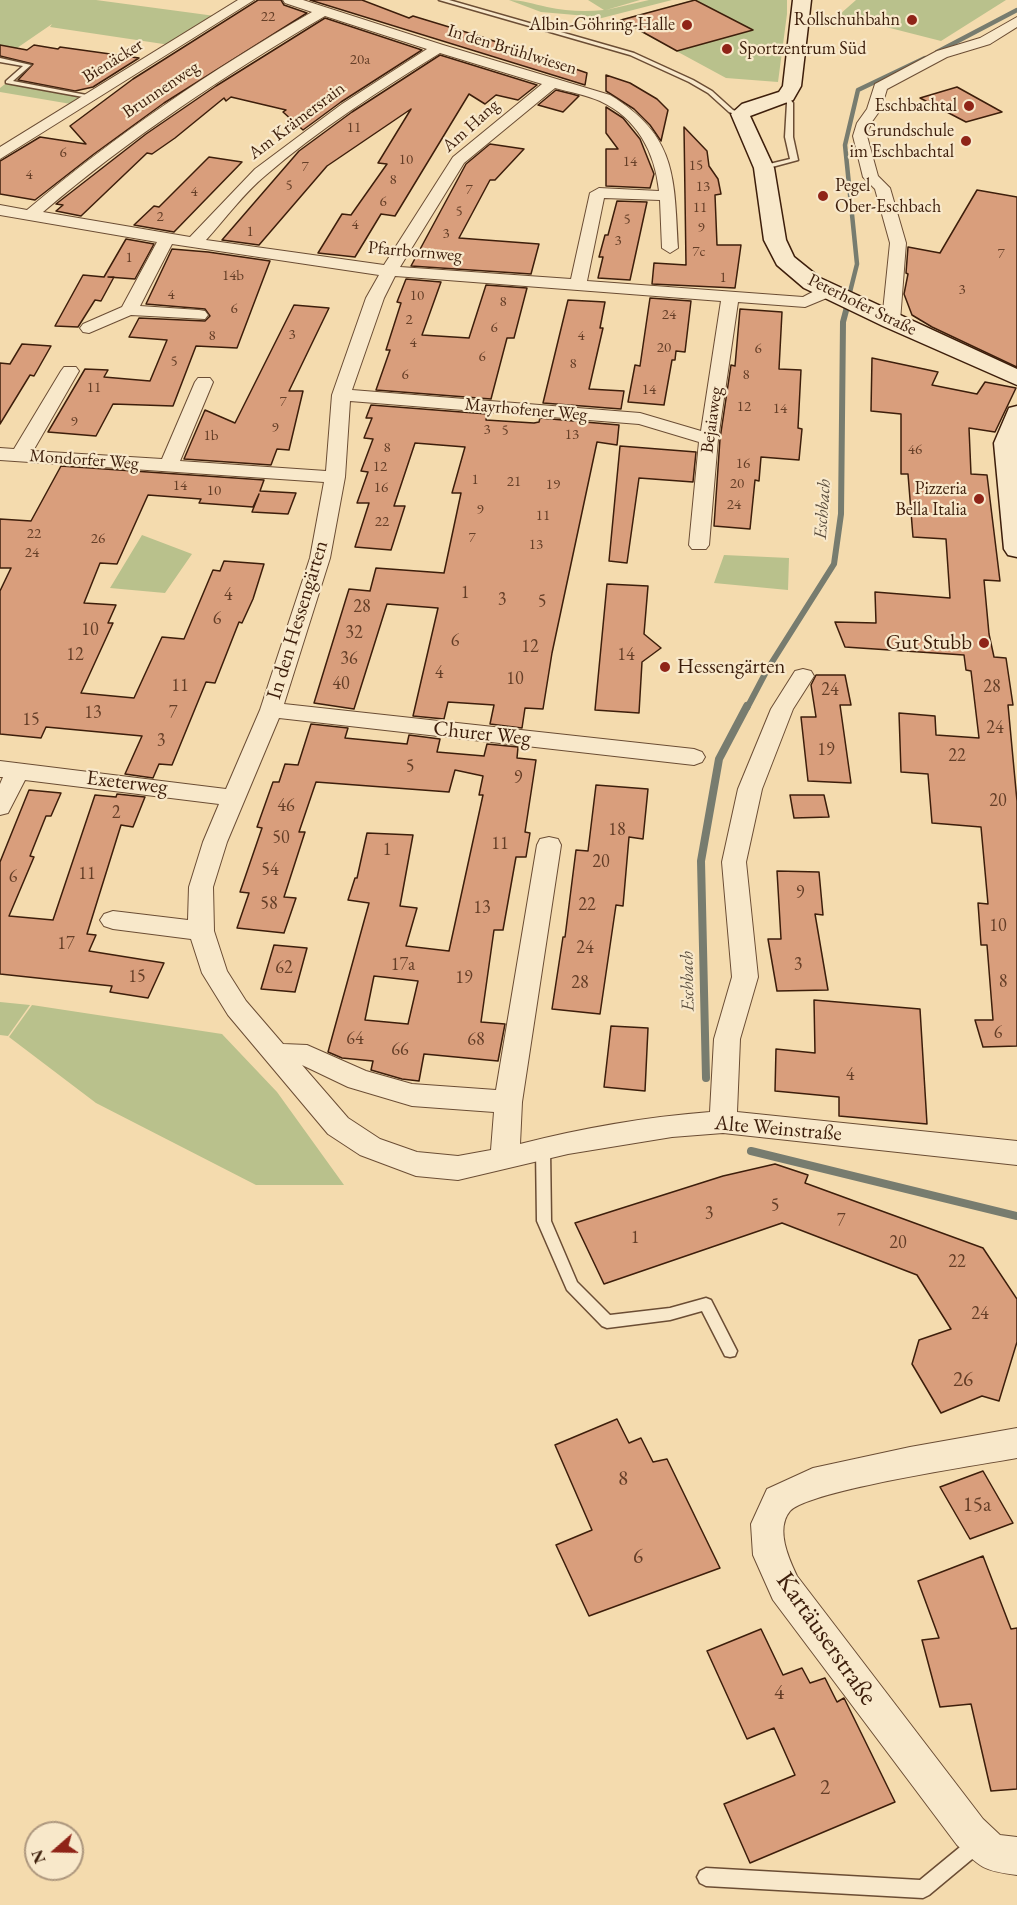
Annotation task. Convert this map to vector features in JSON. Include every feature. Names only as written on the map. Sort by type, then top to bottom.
[{"type":"street","name":"Bienäcker","points":[[0,154],[247,0]]},
{"type":"street","name":"In den Brühlwiesen","points":[[290,0],[438,48],[605,98],[616,104],[646,128],[656,144],[662,162],[667,196],[669,248]]},
{"type":"street","points":[[740,114],[760,104],[786,96],[792,86],[802,0]]},
{"type":"street","name":"Brunnenweg","points":[[30,215],[104,154],[157,115],[222,72],[323,11]]},
{"type":"street","points":[[884,318],[898,243],[882,188],[871,177],[860,136],[864,123],[874,109],[880,87],[942,54],[985,41],[1017,21]]},
{"type":"street","name":"Am Krämersrain","points":[[194,243],[267,168],[375,87],[438,48]]},
{"type":"street","name":"Am Hang","points":[[389,271],[458,160],[553,82]]},
{"type":"street","name":"Peterhofer Straße","points":[[740,114],[764,168],[775,240],[779,251],[801,276],[835,295],[1017,378]]},
{"type":"street","points":[[578,285],[596,196],[608,193],[667,196]]},
{"type":"street","name":"Pfarrbornweg","points":[[0,210],[194,243],[389,271],[806,302],[835,295]]},
{"type":"street","points":[[129,310],[167,238]]},
{"type":"street","name":"In den Hessengärten","points":[[389,271],[375,298],[341,395],[335,477],[320,558],[271,710],[215,842],[201,887],[201,931],[215,973],[237,1008],[338,1126],[370,1147],[416,1164],[458,1168],[505,1159]]},
{"type":"street","name":"Bejaiaweg","points":[[699,545],[709,439],[730,307],[729,296]]},
{"type":"street","points":[[89,328],[129,310],[199,315]]},
{"type":"street","points":[[20,456],[70,371]]},
{"type":"street","name":"Mondorfer Weg","points":[[169,465],[204,382]]},
{"type":"street","name":"Mayrhofener Weg","points":[[341,395],[640,419],[709,439]]},
{"type":"street","points":[[1017,413],[1006,443],[1017,549]]},
{"type":"street","name":"Mondorfer Weg","points":[[0,454],[335,477]]},
{"type":"street","points":[[723,1122],[727,1040],[745,977],[734,862],[750,789],[782,709],[803,676]]},
{"type":"street","name":"Churer Weg","points":[[271,710],[694,757]]},
{"type":"street","name":"Exeterweg","points":[[0,807],[9,770],[235,798]]},
{"type":"street","points":[[505,1159],[508,1102],[549,846]]},
{"type":"street","points":[[112,920],[201,931]]},
{"type":"street","points":[[276,1054],[307,1056],[358,1079],[412,1095],[508,1102]]},
{"type":"street","name":"Alte Weinstraße","points":[[505,1159],[568,1143],[672,1126],[723,1122],[1017,1153]]},
{"type":"street","name":"Kartäuserstraße","points":[[1017,1443],[910,1462],[813,1483],[779,1500],[767,1524],[770,1555],[785,1588],[970,1832],[992,1853],[1017,1856]]},
{"type":"lane","points":[[442,0],[632,54],[692,81],[710,92],[731,111],[740,114]]},
{"type":"lane","points":[[0,60],[28,64],[8,82],[94,97]]},
{"type":"lane","points":[[764,168],[794,160],[789,137],[790,103],[786,96]]},
{"type":"lane","points":[[543,1149],[544,1221],[572,1286],[606,1322],[670,1314],[706,1304],[730,1351]]},
{"type":"lane","points":[[706,1877],[923,1889],[980,1841]]},
{"type":"green space","points":[[0,0],[96,0],[215,16],[170,45],[50,27],[52,24],[17,48],[0,45]]},
{"type":"green space","points":[[509,0],[582,11],[604,10],[588,0],[640,0],[606,10],[649,0],[672,0],[594,20],[587,16],[541,12]]},
{"type":"green space","name":"Sportzentrum Süd","points":[[693,0],[787,0],[778,82],[726,78],[619,20]]},
{"type":"green space","points":[[856,0],[1006,0],[941,41],[839,15]]},
{"type":"green space","points":[[5,84],[82,96],[71,104],[0,92],[0,88]]},
{"type":"green space","points":[[142,535],[192,554],[165,593],[110,588]]},
{"type":"green space","points":[[724,555],[789,558],[788,590],[714,583]]},
{"type":"green space","points":[[0,1002],[30,1005],[8,1036],[0,1035]]},
{"type":"green space","points":[[32,1005],[222,1034],[277,1092],[344,1185],[256,1185],[96,1103],[9,1037]]},
{"type":"building","points":[[258,0],[281,0],[284,5],[307,13],[164,103],[35,200],[0,194],[0,161],[40,137],[86,144],[70,126],[133,79]]},
{"type":"building","points":[[310,0],[362,0],[409,18],[413,16],[482,37],[587,73],[585,85]]},
{"type":"building","name":"Albin-Göhring-Halle","points":[[695,0],[753,30],[677,51],[621,20]]},
{"type":"building","points":[[325,18],[422,50],[341,102],[303,130],[283,112],[286,110],[231,97],[226,101],[224,98],[175,138],[152,154],[147,153],[81,216],[56,211],[63,205],[56,204],[146,134],[216,86]]},
{"type":"building","points":[[0,45],[27,50],[34,45],[58,49],[60,47],[139,58],[93,87],[75,91],[18,80],[33,64],[0,56]]},
{"type":"building","points":[[440,55],[537,85],[518,100],[496,95],[485,104],[469,94],[395,216],[381,214],[355,257],[318,253],[342,214],[351,215],[387,164],[378,163],[411,109],[327,166],[259,245],[222,240],[299,151],[352,112]]},
{"type":"building","points":[[606,75],[630,83],[657,99],[668,110],[661,141],[650,125],[634,109],[606,91]]},
{"type":"building","points":[[957,87],[1002,112],[966,122],[920,98]]},
{"type":"building","points":[[556,90],[579,96],[563,112],[538,105]]},
{"type":"building","points":[[606,107],[623,118],[640,139],[654,174],[650,188],[606,186],[606,149],[618,149],[606,133]]},
{"type":"building","points":[[684,127],[707,151],[709,166],[718,179],[721,194],[715,195],[717,245],[741,245],[735,288],[652,284],[654,263],[686,265]]},
{"type":"building","points":[[490,144],[524,149],[495,180],[490,180],[459,238],[539,244],[531,274],[411,266],[466,164]]},
{"type":"building","points":[[209,157],[242,162],[174,232],[134,225],[154,206],[159,207]]},
{"type":"building","points":[[977,190],[1017,197],[1017,367],[932,327],[912,315],[904,294],[908,274],[906,273],[908,247],[940,253]]},
{"type":"building","points":[[617,201],[647,202],[630,280],[598,278],[603,257],[599,257],[605,235],[608,235]]},
{"type":"building","points":[[126,239],[154,244],[135,279],[114,277],[101,301],[95,300],[78,327],[55,326],[83,275],[104,277]]},
{"type":"building","points":[[172,249],[270,261],[237,348],[196,346],[173,406],[113,404],[96,436],[48,432],[85,369],[108,370],[104,377],[150,381],[167,340],[129,337],[139,318],[205,321],[210,316],[205,309],[146,304]]},
{"type":"building","points":[[406,279],[441,282],[422,335],[469,338],[486,285],[527,288],[514,338],[507,338],[491,399],[376,390],[390,350],[386,350],[401,303],[397,302]]},
{"type":"building","points":[[650,298],[691,301],[685,352],[676,351],[675,360],[672,360],[664,405],[628,402],[635,365],[640,366]]},
{"type":"building","points":[[568,300],[605,302],[600,328],[603,328],[589,389],[624,391],[621,409],[543,403]]},
{"type":"building","points":[[294,305],[329,308],[289,391],[303,391],[289,450],[277,449],[271,465],[184,459],[205,410],[235,423]]},
{"type":"building","points":[[740,309],[782,312],[779,369],[801,370],[798,428],[802,429],[799,460],[761,457],[759,481],[755,480],[750,529],[714,526],[720,439],[731,365],[735,366]]},
{"type":"building","points":[[22,344],[51,346],[34,376],[30,375],[0,424],[0,363],[10,364]]},
{"type":"building","points":[[872,358],[938,372],[932,385],[977,394],[985,382],[1016,388],[995,432],[969,428],[971,474],[987,475],[1000,581],[984,580],[989,634],[994,657],[1006,658],[1013,705],[1008,705],[1017,801],[1017,1046],[983,1047],[975,1020],[993,1020],[987,945],[981,945],[978,903],[988,904],[981,827],[932,823],[928,774],[901,772],[899,713],[935,716],[936,735],[979,738],[971,671],[966,670],[964,655],[845,647],[835,622],[876,623],[875,592],[950,598],[946,539],[913,537],[908,474],[901,474],[901,414],[871,411]]},
{"type":"building","points":[[371,405],[487,414],[486,420],[534,423],[539,422],[540,418],[619,425],[617,445],[597,442],[552,653],[543,709],[525,708],[522,728],[490,724],[494,705],[448,702],[444,719],[413,716],[438,608],[387,604],[354,709],[314,703],[349,589],[370,591],[376,568],[444,573],[461,493],[452,493],[465,447],[415,443],[394,506],[405,506],[391,550],[355,547],[369,503],[357,503],[368,472],[361,471],[373,439],[364,438],[372,418],[366,418]]},
{"type":"building","points":[[620,446],[696,452],[693,482],[639,478],[627,563],[609,561]]},
{"type":"building","points":[[61,466],[264,480],[260,491],[296,493],[288,514],[252,512],[259,494],[253,507],[199,503],[201,499],[148,495],[117,564],[100,563],[84,603],[116,605],[108,623],[113,623],[81,693],[134,698],[162,637],[184,639],[213,570],[220,571],[224,561],[264,564],[253,599],[242,623],[239,622],[215,683],[206,682],[172,765],[159,764],[153,778],[125,774],[142,736],[46,727],[41,738],[0,734],[0,591],[11,568],[0,568],[0,519],[31,521]]},
{"type":"building","points":[[607,584],[648,586],[644,634],[661,648],[642,662],[639,713],[595,710]]},
{"type":"building","points":[[816,675],[845,675],[851,705],[840,705],[851,783],[808,781],[801,717],[816,717],[811,685]]},
{"type":"building","points":[[311,724],[348,728],[345,738],[407,744],[409,735],[440,739],[437,752],[484,756],[487,744],[518,747],[517,758],[536,760],[525,832],[530,833],[526,857],[516,857],[503,930],[494,930],[481,1022],[505,1024],[498,1061],[424,1054],[419,1081],[402,1079],[371,1070],[373,1061],[342,1058],[328,1052],[369,903],[348,900],[355,878],[357,878],[367,833],[413,835],[400,906],[417,908],[406,946],[449,951],[483,795],[479,795],[483,776],[455,770],[449,792],[316,782],[299,832],[305,832],[284,897],[296,898],[284,933],[237,928],[249,893],[240,892],[262,828],[257,827],[273,782],[279,782],[285,764],[298,765]],"holes":[[[374,976],[418,981],[408,1024],[365,1020]]]},
{"type":"building","points":[[596,785],[648,789],[643,839],[629,837],[623,906],[616,905],[600,1014],[552,1009],[563,937],[565,937],[576,850],[588,851]]},
{"type":"building","points":[[29,790],[61,793],[51,816],[46,816],[30,856],[34,857],[9,916],[53,920],[95,795],[116,797],[117,794],[145,797],[133,827],[121,825],[87,934],[96,935],[89,951],[164,963],[148,998],[110,992],[112,986],[0,974],[0,862]]},
{"type":"building","points":[[790,795],[824,795],[829,817],[794,818]]},
{"type":"building","points":[[777,871],[819,872],[823,915],[815,914],[828,990],[777,991],[768,939],[781,939]]},
{"type":"building","points":[[274,945],[307,948],[295,992],[261,989]]},
{"type":"building","points":[[814,1000],[920,1009],[927,1124],[839,1116],[839,1097],[775,1091],[776,1049],[815,1053]]},
{"type":"building","points":[[611,1026],[648,1028],[645,1091],[604,1087]]},
{"type":"building","points":[[775,1164],[808,1175],[805,1183],[983,1248],[1017,1299],[1017,1342],[999,1401],[982,1396],[941,1413],[912,1364],[919,1340],[951,1329],[917,1275],[782,1223],[604,1284],[575,1223],[723,1176]]},
{"type":"building","points":[[617,1419],[629,1443],[641,1438],[653,1462],[667,1459],[720,1568],[589,1616],[556,1545],[592,1530],[555,1445]]},
{"type":"building","points":[[983,1471],[1013,1523],[970,1539],[940,1487]]},
{"type":"building","points":[[983,1556],[1011,1629],[1017,1628],[1017,1789],[991,1791],[971,1704],[940,1707],[922,1640],[939,1638],[918,1581]]},
{"type":"building","points":[[761,1629],[783,1675],[802,1668],[810,1683],[825,1678],[837,1702],[844,1698],[895,1802],[750,1863],[724,1804],[795,1775],[774,1728],[747,1739],[707,1651]]},
{"type":"waterway","name":"Eschbach","points":[[937,52],[1017,10]]},
{"type":"waterway","name":"Eschbach","points":[[846,308],[857,264],[845,145],[858,90],[925,58]]},
{"type":"waterway","name":"Eschbach","points":[[747,708],[767,670],[834,564],[841,514],[843,322],[847,307]]},
{"type":"waterway","name":"Eschbach","points":[[706,1078],[701,861],[719,759],[747,706]]},
{"type":"waterway","name":"Eschbach","points":[[751,1151],[1017,1216]]},
{"type":"place","name":"Rollschuhbahn","points":[[912,20]]},
{"type":"place","name":"Albin-Göhring-Halle","points":[[687,25]]},
{"type":"place","name":"Sportzentrum Süd","points":[[727,49]]},
{"type":"place","name":"Eschbachtal","points":[[969,106]]},
{"type":"place","name":"Grundschule im Eschbachtal","points":[[966,141]]},
{"type":"place","name":"Pegel Ober-Eschbach","points":[[823,196]]},
{"type":"place","name":"Pizzeria Bella Italia","points":[[979,499]]},
{"type":"place","name":"Gut Stubb","points":[[984,643]]},
{"type":"place","name":"Hessengärten","points":[[665,667]]}]
